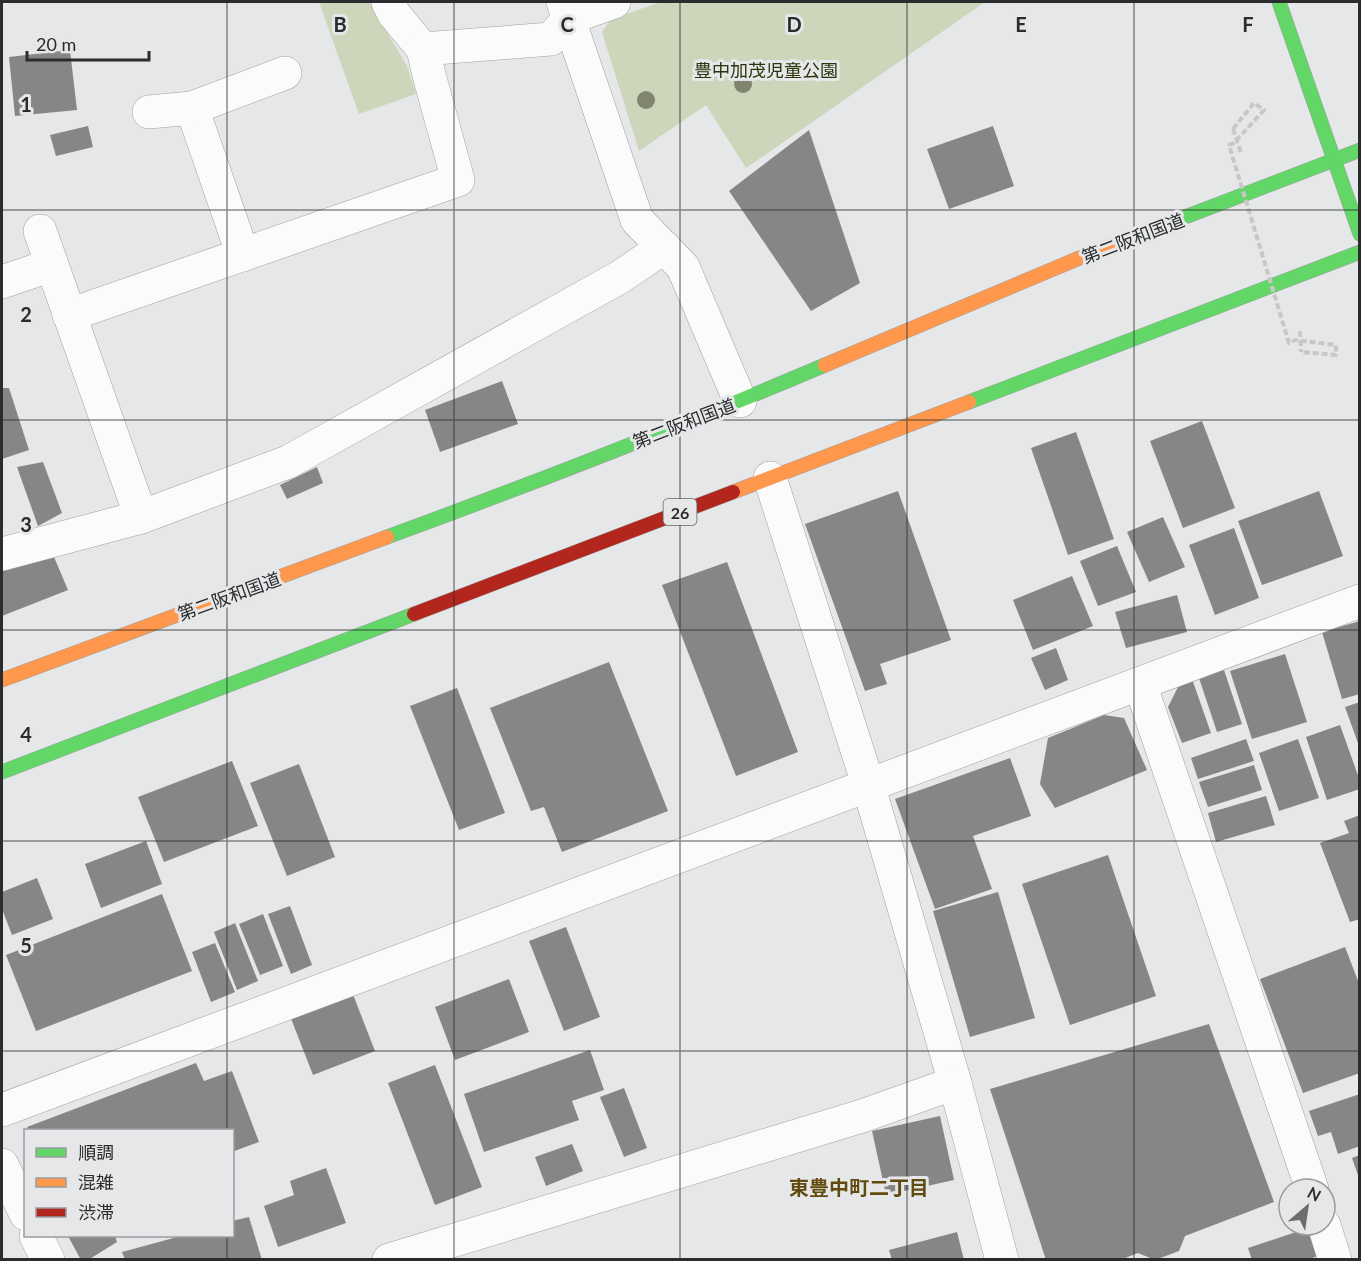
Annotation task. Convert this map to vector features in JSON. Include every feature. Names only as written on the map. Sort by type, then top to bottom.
[{"type":"main road","points":[[1279,2],[1359,234]]},
{"type":"main road","name":"第二阪和国道","points":[[2,680],[455,512],[740,401],[1077,259],[1359,150]]},
{"type":"main road","name":"26","points":[[2,772],[1359,252]]},
{"type":"street","points":[[69,315],[458,180],[423,49],[394,14],[388,2]]},
{"type":"street","points":[[566,10],[614,2]]},
{"type":"street","points":[[423,49],[551,39],[566,10]]},
{"type":"street","points":[[566,10],[638,220],[683,267],[740,401]]},
{"type":"street","points":[[149,112],[192,108],[285,73]]},
{"type":"street","points":[[192,108],[243,255]]},
{"type":"street","points":[[40,231],[141,517]]},
{"type":"street","points":[[2,554],[141,517],[288,462],[620,277],[664,247]]},
{"type":"street","points":[[2,282],[52,265]]},
{"type":"street","points":[[770,477],[868,784],[955,1083],[1002,1260]]},
{"type":"street","points":[[2,1110],[1359,601]]},
{"type":"street","points":[[1140,684],[1307,1177]]},
{"type":"street","points":[[389,1260],[862,1116],[955,1083]]},
{"type":"street","points":[[2,1165],[24,1210]]},
{"type":"street","points":[[36,1237],[48,1260]]},
{"type":"street","points":[[1328,1237],[1335,1260]]},
{"type":"path","points":[[1241,153],[1233,129],[1254,103],[1264,110],[1234,143],[1229,145],[1289,343],[1295,340],[1336,345],[1336,355],[1301,352],[1300,332]]},
{"type":"green space","points":[[319,2],[369,2],[407,66],[416,94],[359,114]]},
{"type":"green space","name":"豊中加茂児童公園","points":[[661,2],[985,2],[746,168],[706,105],[639,151],[602,32],[611,19]]},
{"type":"building","points":[[70,50],[77,110],[15,116],[9,57]]},
{"type":"building","points":[[88,126],[93,147],[56,156],[50,135]]},
{"type":"building","points":[[993,126],[1014,186],[949,209],[927,149]]},
{"type":"building","points":[[809,130],[860,283],[811,311],[729,191]]},
{"type":"building","points":[[502,381],[518,424],[440,452],[425,410]]},
{"type":"building","points":[[2,388],[9,388],[29,450],[2,459]]},
{"type":"building","points":[[1202,421],[1235,508],[1183,528],[1150,441]]},
{"type":"building","points":[[1076,432],[1114,539],[1068,555],[1031,448]]},
{"type":"building","points":[[43,462],[62,513],[38,526],[17,467]]},
{"type":"building","points":[[317,467],[323,483],[287,499],[280,485]]},
{"type":"building","points":[[898,491],[951,640],[880,664],[887,684],[865,691],[805,524]]},
{"type":"building","points":[[1319,491],[1343,556],[1262,585],[1238,521]]},
{"type":"building","points":[[1163,517],[1185,567],[1149,582],[1127,532]]},
{"type":"building","points":[[1234,528],[1259,598],[1215,615],[1189,545]]},
{"type":"building","points":[[1117,546],[1136,592],[1098,606],[1080,561]]},
{"type":"building","points":[[54,557],[68,590],[2,616],[2,571]]},
{"type":"building","points":[[727,562],[798,752],[736,776],[662,585]]},
{"type":"building","points":[[1072,576],[1093,626],[1033,650],[1013,600]]},
{"type":"building","points":[[1177,595],[1187,632],[1126,648],[1115,612]]},
{"type":"building","points":[[1360,621],[1360,694],[1342,699],[1322,632]]},
{"type":"building","points":[[1056,648],[1068,680],[1045,690],[1031,658]]},
{"type":"building","points":[[1285,654],[1307,722],[1252,739],[1230,671]]},
{"type":"building","points":[[609,662],[668,811],[562,852],[544,807],[531,811],[490,708]]},
{"type":"building","points":[[1224,670],[1242,724],[1217,732],[1199,678]]},
{"type":"building","points":[[1192,679],[1211,733],[1182,743],[1168,707],[1179,685]]},
{"type":"building","points":[[457,688],[505,813],[459,830],[410,706]]},
{"type":"building","points":[[1360,702],[1360,746],[1359,746],[1345,707]]},
{"type":"building","points":[[1104,715],[1124,718],[1147,770],[1055,808],[1040,784],[1048,738]]},
{"type":"building","points":[[1340,725],[1360,781],[1360,789],[1327,800],[1306,737]]},
{"type":"building","points":[[1246,739],[1254,761],[1198,779],[1191,758]]},
{"type":"building","points":[[1298,739],[1319,798],[1279,811],[1259,753]]},
{"type":"building","points":[[1010,758],[1031,816],[973,836],[992,889],[935,909],[895,799]]},
{"type":"building","points":[[232,761],[258,826],[164,862],[138,797]]},
{"type":"building","points":[[299,764],[335,857],[287,876],[250,783]]},
{"type":"building","points":[[1254,765],[1262,790],[1208,807],[1199,782]]},
{"type":"building","points":[[1266,796],[1275,825],[1216,842],[1208,813]]},
{"type":"building","points":[[1360,815],[1360,919],[1350,922],[1320,843],[1349,833],[1344,821]]},
{"type":"building","points":[[146,841],[162,884],[101,908],[85,864]]},
{"type":"building","points":[[1108,855],[1156,996],[1070,1025],[1022,884]]},
{"type":"building","points":[[37,878],[53,919],[12,935],[2,909],[2,892]]},
{"type":"building","points":[[998,892],[1035,1018],[970,1037],[933,911]]},
{"type":"building","points":[[162,894],[192,971],[36,1031],[6,955]]},
{"type":"building","points":[[290,906],[312,965],[291,974],[268,914]]},
{"type":"building","points":[[263,914],[283,966],[260,975],[239,924]]},
{"type":"building","points":[[235,923],[258,981],[237,990],[214,932]]},
{"type":"building","points":[[566,927],[600,1017],[564,1031],[529,941]]},
{"type":"building","points":[[215,943],[235,992],[211,1002],[192,952]]},
{"type":"building","points":[[1345,947],[1360,986],[1360,1073],[1303,1093],[1260,979]]},
{"type":"building","points":[[509,979],[529,1032],[455,1060],[435,1007]]},
{"type":"building","points":[[352,992],[375,1051],[313,1075],[290,1016]]},
{"type":"building","points":[[1209,1024],[1274,1202],[1185,1236],[1179,1251],[1155,1260],[1138,1253],[1120,1260],[1046,1260],[990,1089]]},
{"type":"building","points":[[590,1050],[604,1090],[572,1101],[579,1120],[484,1152],[464,1094]]},
{"type":"building","points":[[196,1063],[204,1081],[232,1071],[259,1142],[234,1151],[234,1129],[28,1129],[27,1127]]},
{"type":"building","points":[[435,1065],[482,1187],[435,1205],[388,1083]]},
{"type":"building","points":[[624,1088],[647,1148],[624,1157],[600,1097]]},
{"type":"building","points":[[1360,1094],[1360,1146],[1338,1154],[1331,1132],[1318,1136],[1309,1111]]},
{"type":"building","points":[[940,1116],[954,1180],[886,1195],[872,1131]]},
{"type":"building","points":[[572,1144],[583,1171],[546,1186],[535,1157]]},
{"type":"building","points":[[1360,1155],[1360,1178],[1359,1178],[1352,1158]]},
{"type":"building","points":[[326,1168],[346,1223],[278,1247],[264,1206],[294,1195],[290,1181]]},
{"type":"building","points":[[249,1217],[262,1260],[125,1260],[122,1252],[177,1237],[234,1237],[234,1221]]},
{"type":"building","points":[[957,1232],[964,1260],[892,1260],[889,1250]]},
{"type":"building","points":[[69,1237],[115,1237],[117,1242],[88,1260],[81,1260]]},
{"type":"building","points":[[1281,1237],[1311,1237],[1318,1256],[1307,1260],[1252,1260],[1248,1248]]},
{"type":"traffic: fast","points":[[1279,2],[1360,234]]},
{"type":"traffic: fast","points":[[1164,225],[1360,150]]},
{"type":"traffic: fast","points":[[969,402],[1360,252]]},
{"type":"traffic: fast","points":[[387,537],[607,454],[825,365]]},
{"type":"traffic: fast","points":[[2,772],[414,614]]},
{"type":"traffic: slow","points":[[825,365],[1164,225]]},
{"type":"traffic: slow","points":[[733,492],[969,402]]},
{"type":"traffic: slow","points":[[2,680],[387,537]]},
{"type":"traffic: jam","points":[[414,614],[733,492]]},
{"type":"district","name":"東豊中町二丁目","points":[[859,1187]]}]
